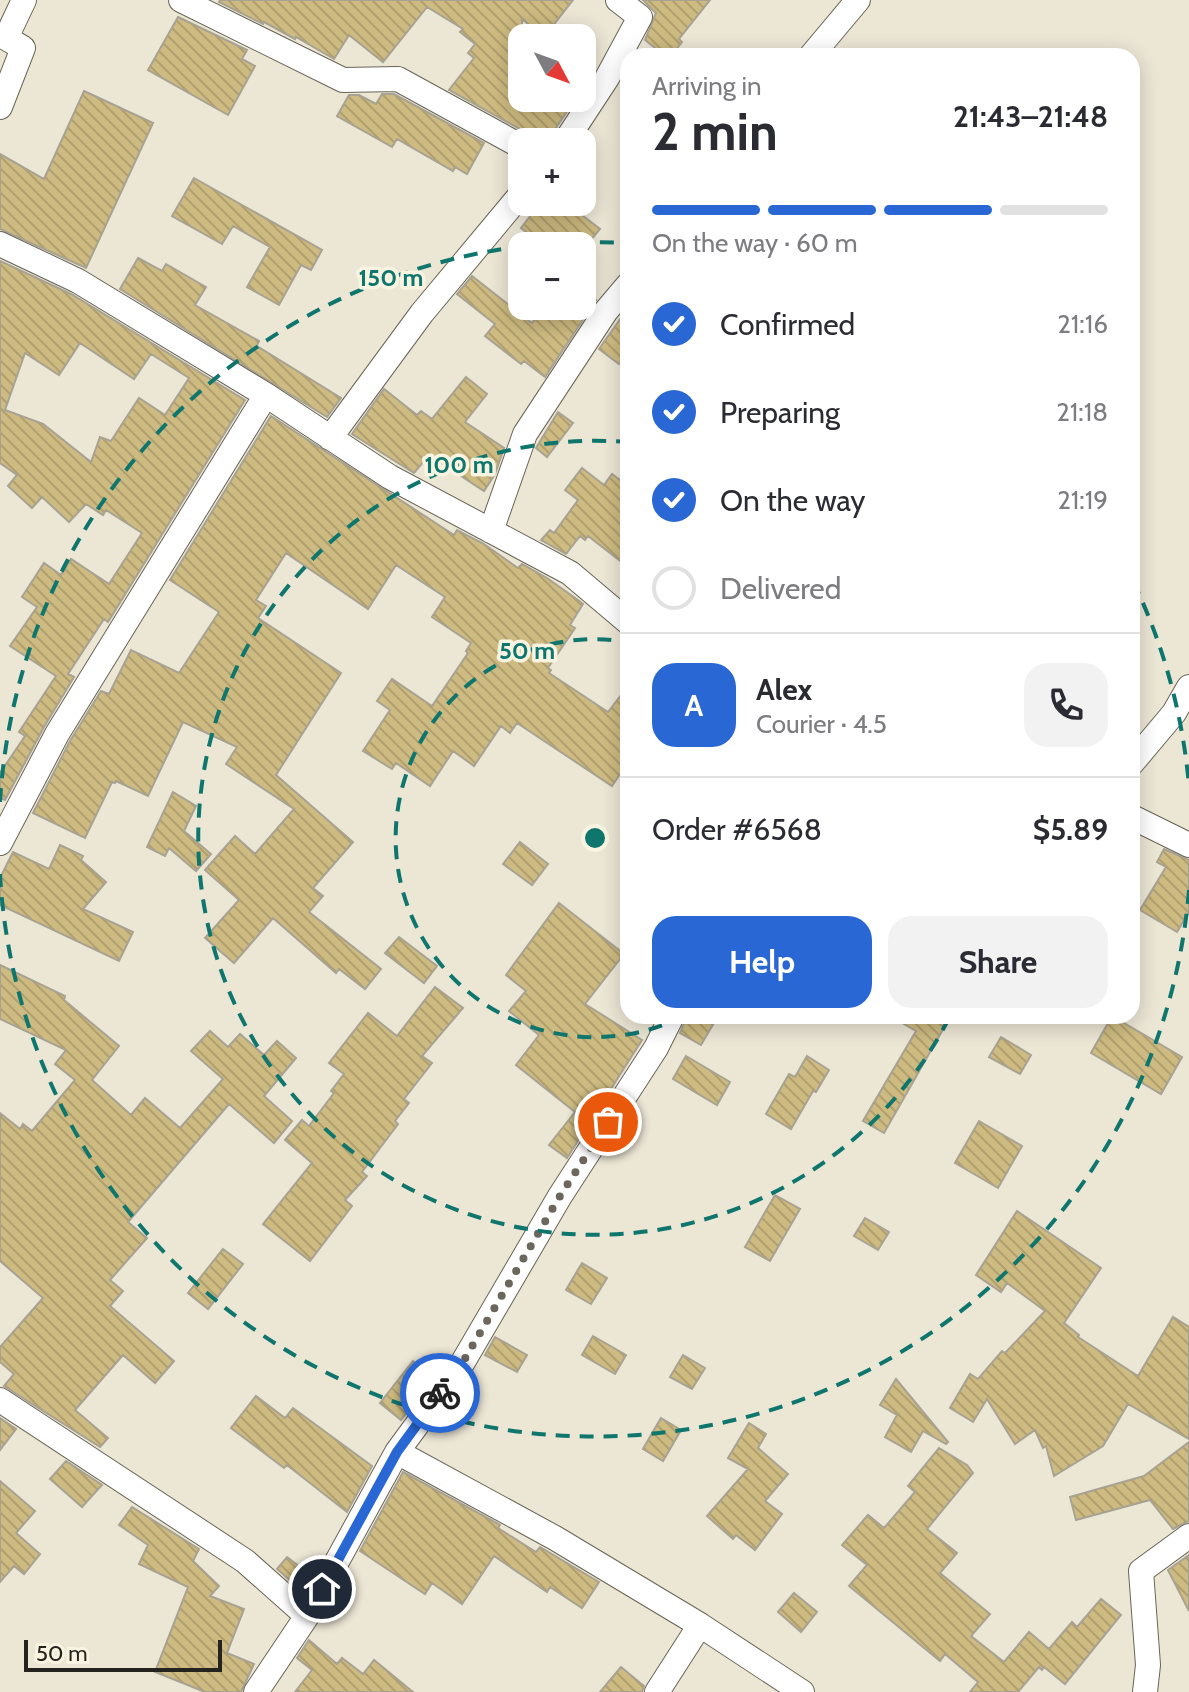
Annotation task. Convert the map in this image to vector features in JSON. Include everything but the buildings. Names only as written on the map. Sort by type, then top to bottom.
[{"type":"street","points":[[0,107],[23,48],[6,38],[24,0]]},
{"type":"street","points":[[181,0],[343,80],[398,79],[508,139]]},
{"type":"street","points":[[618,0],[640,17],[623,48]]},
{"type":"street","points":[[818,48],[858,0]]},
{"type":"street","points":[[574,128],[620,54]]},
{"type":"street","points":[[330,438],[422,313],[508,210]]},
{"type":"street","points":[[0,244],[78,281],[266,395],[390,477],[570,573],[620,615]]},
{"type":"street","points":[[491,531],[525,434],[620,294]]},
{"type":"street","points":[[0,843],[57,734],[266,395]]},
{"type":"street","points":[[1140,753],[1174,713],[1189,687]]},
{"type":"street","points":[[1140,821],[1189,845]]},
{"type":"street","points":[[256,1692],[307,1616],[397,1452],[463,1362],[560,1196],[656,1048],[668,1024]]},
{"type":"street","points":[[0,1400],[245,1561],[307,1616]]},
{"type":"street","points":[[397,1452],[555,1538],[700,1625],[802,1692]]},
{"type":"street","points":[[1145,1692],[1148,1665],[1141,1571],[1189,1536]]},
{"type":"street","points":[[657,1692],[700,1625]]},
{"type":"way so far","points":[[440,1393],[463,1362],[560,1196],[608,1122]]},
{"type":"route","points":[[322,1589],[397,1452],[440,1393]]}]
